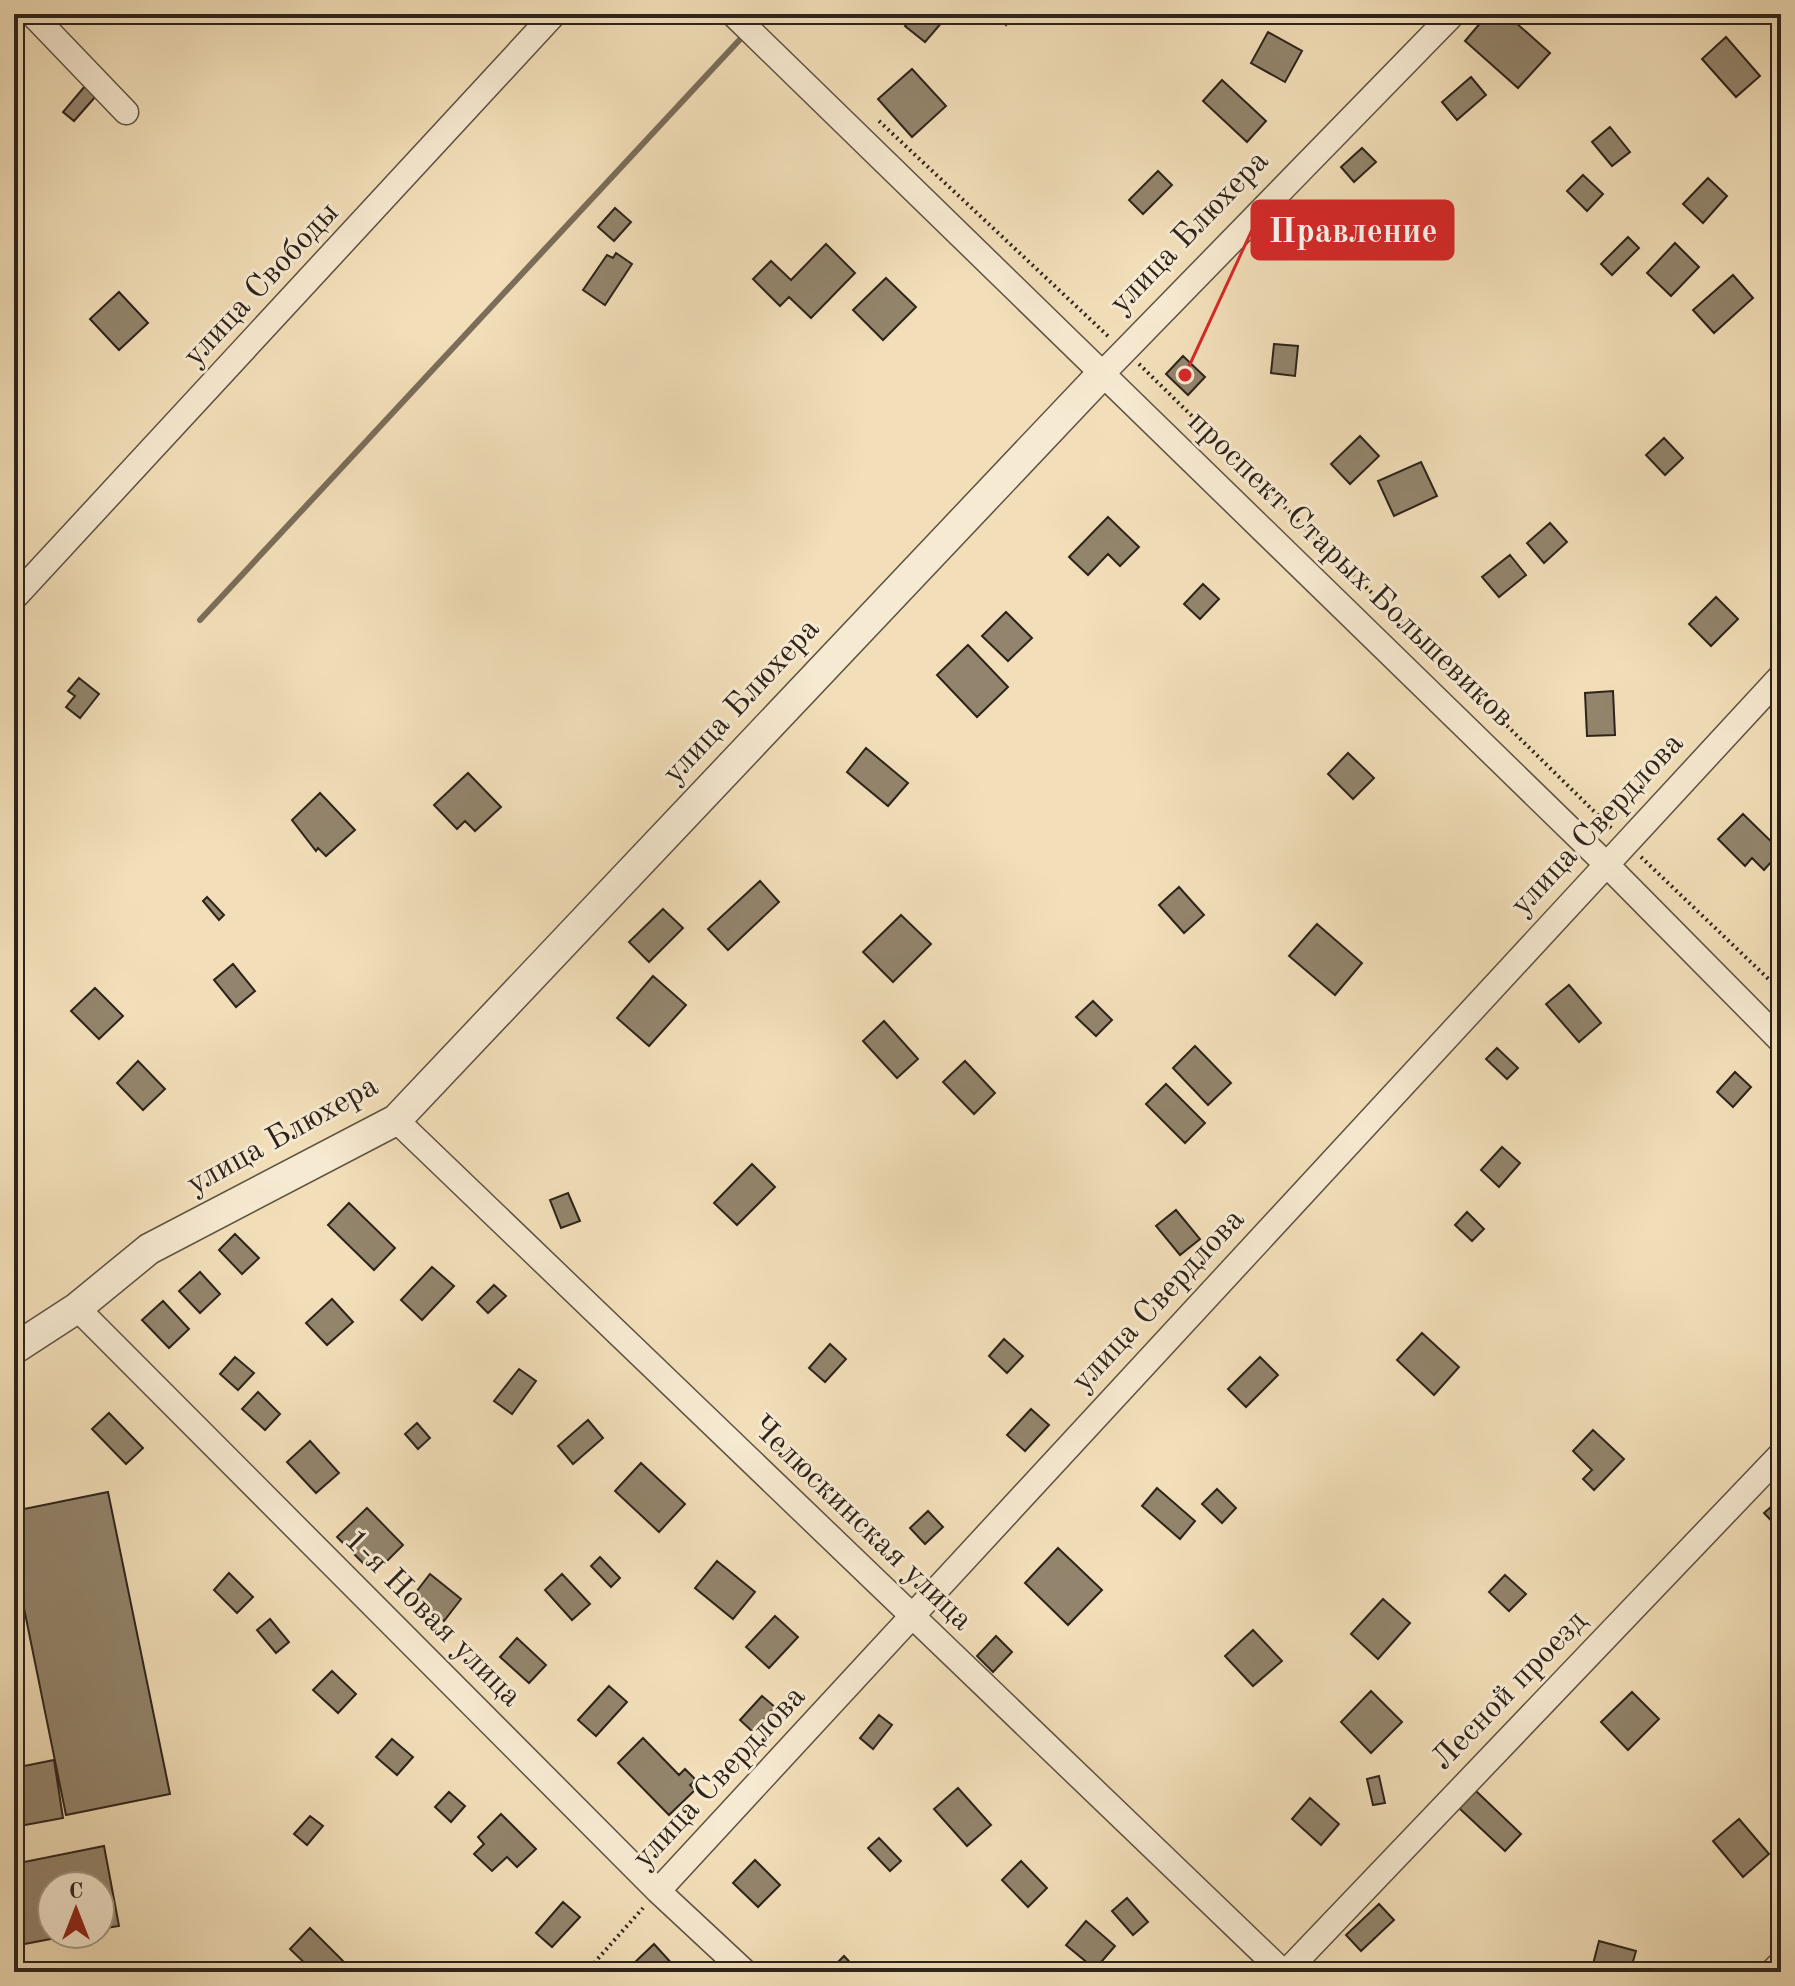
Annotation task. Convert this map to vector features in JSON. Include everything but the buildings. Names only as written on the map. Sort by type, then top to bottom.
[{"type":"street","points":[[32,14],[126,112]]},
{"type":"street","name":"улица Свободы","points":[[14,598],[554,14]]},
{"type":"street","name":"улица Блюхера","points":[[14,1349],[77,1308],[149,1249],[396,1120],[1103,373],[1453,14]]},
{"type":"street","name":"проспект Старых Большевиков","points":[[744,24],[1605,863],[1781,1041]]},
{"type":"street","name":"улица Свердлова","points":[[658,1891],[1781,676]]},
{"type":"street","name":"Челюскинская улица","points":[[396,1120],[912,1618],[1285,1972]]},
{"type":"street","name":"1-я Новая улица","points":[[77,1308],[658,1891],[745,1972]]},
{"type":"street","name":"Лесной проезд","points":[[1285,1972],[1781,1454]]},
{"type":"street","points":[[1772,1972],[1781,1963]]},
{"type":"path","points":[[869,112],[1126,351],[1625,842],[1781,991]]},
{"type":"path","name":"улица Свердлова","points":[[586,1972],[658,1891]]},
{"type":"waterway","points":[[752,26],[764,14]]},
{"type":"waterway","points":[[200,620],[745,34]]},
{"type":"place","name":"Правление","points":[[1185,375]]}]
